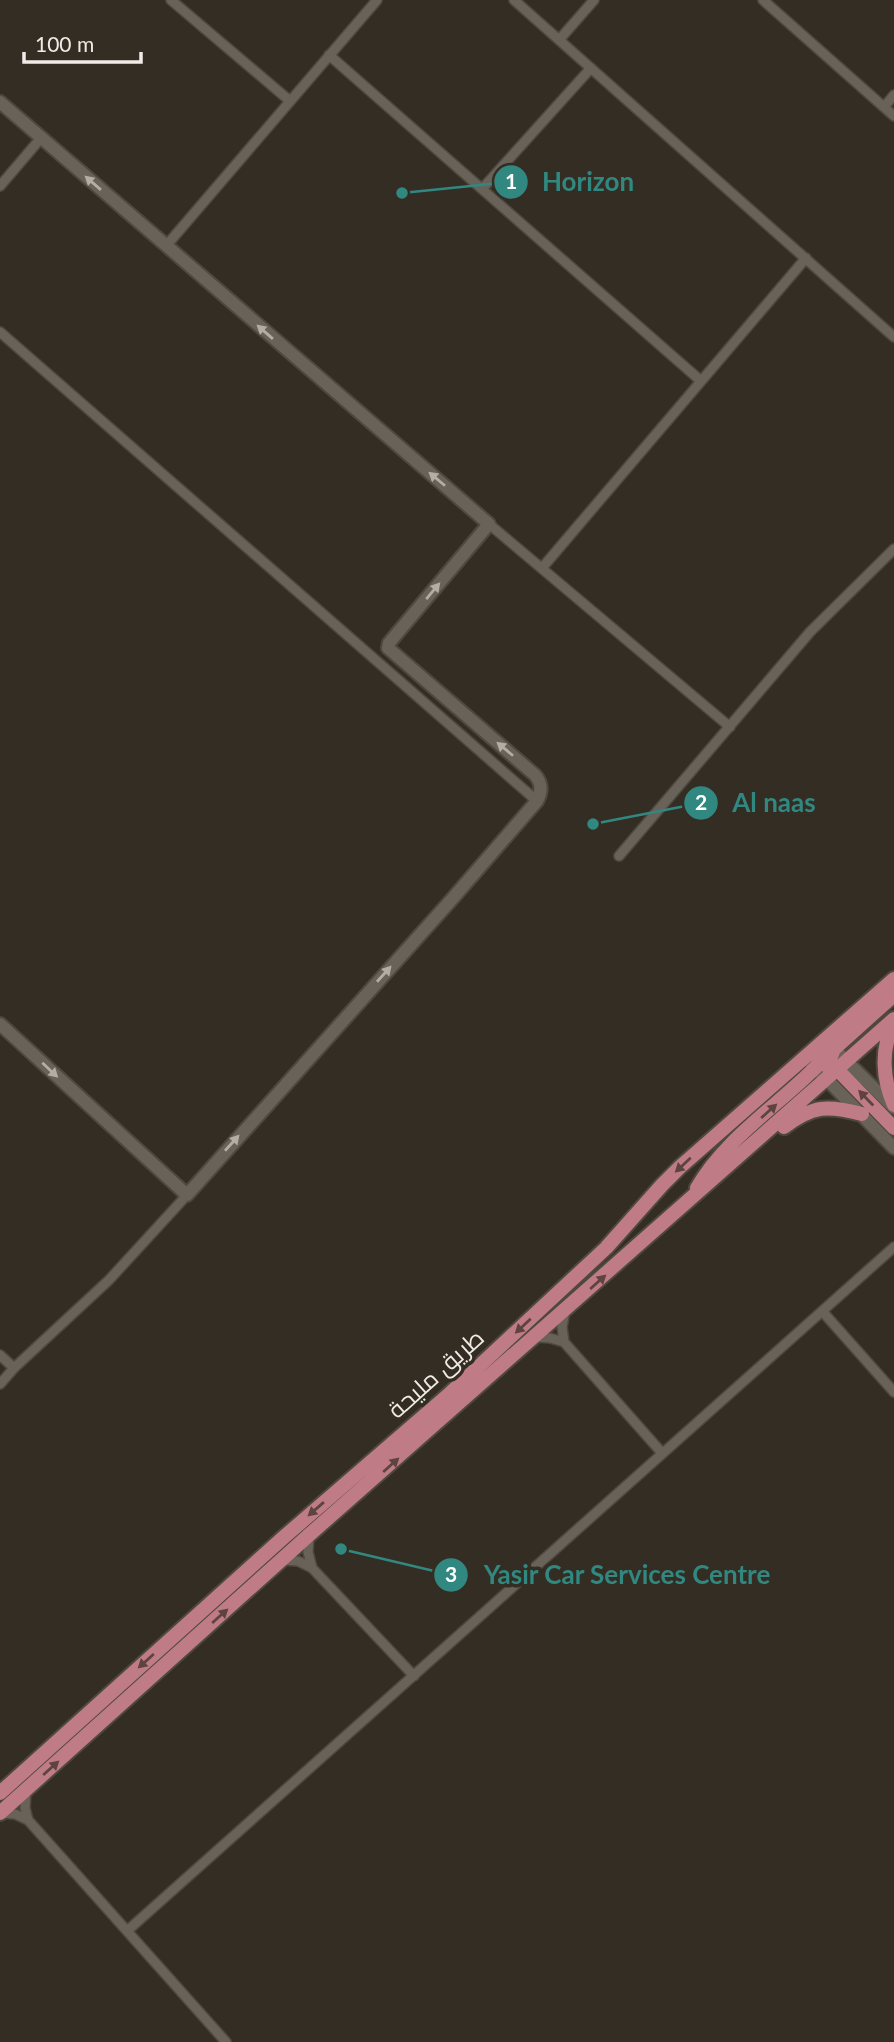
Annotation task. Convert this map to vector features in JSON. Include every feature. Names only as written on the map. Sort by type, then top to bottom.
[{"type":"main road","points":[[0,103],[489,524],[389,643],[388,648],[537,776],[541,789],[537,801],[453,898],[187,1195],[0,1024]]},
{"type":"main road","name":"طريق مليحة","points":[[0,1813],[309,1535],[756,1142],[894,979]]},
{"type":"main road","points":[[692,1198],[709,1169],[724,1151],[894,995]]},
{"type":"main road","points":[[894,1022],[887,1041],[884,1066],[894,1107]]},
{"type":"main road","name":"طريق مليحة","points":[[0,1793],[284,1537],[457,1387],[606,1248],[671,1176],[826,1058],[894,1022]]},
{"type":"main road","points":[[826,1058],[894,1107]]},
{"type":"main road","points":[[826,1058],[862,1114],[894,1148]]},
{"type":"main road","points":[[826,1058],[894,1128]]},
{"type":"main road","points":[[756,1142],[775,1136],[802,1114],[817,1108],[838,1108],[862,1114]]},
{"type":"main road","points":[[91,1711],[88,1720],[92,1732]]},
{"type":"street","points":[[171,0],[290,101]]},
{"type":"street","points":[[514,0],[894,337]]},
{"type":"street","points":[[559,40],[594,0]]},
{"type":"street","points":[[763,0],[894,116]]},
{"type":"street","points":[[166,246],[373,1]]},
{"type":"street","points":[[329,55],[701,382]]},
{"type":"street","points":[[482,189],[591,68]]},
{"type":"street","points":[[884,107],[894,95]]},
{"type":"street","points":[[0,186],[41,138]]},
{"type":"street","points":[[542,568],[806,258]]},
{"type":"street","points":[[0,332],[537,801]]},
{"type":"street","points":[[489,524],[730,727]]},
{"type":"street","points":[[619,856],[810,632],[894,549]]},
{"type":"street","points":[[0,1384],[109,1280],[187,1195]]},
{"type":"street","points":[[127,1931],[894,1247]]},
{"type":"street","points":[[564,1342],[562,1327],[565,1311]]},
{"type":"street","points":[[822,1311],[894,1392]]},
{"type":"street","points":[[536,1337],[564,1342],[663,1453]]},
{"type":"street","points":[[0,1355],[14,1368]]},
{"type":"street","points":[[309,1535],[308,1552],[312,1568]]},
{"type":"street","points":[[282,1560],[298,1561],[312,1568],[414,1676]]},
{"type":"street","points":[[26,1790],[25,1808],[28,1820]]},
{"type":"street","points":[[0,1813],[28,1820],[226,2042]]},
{"type":"place","name":"Horizon","points":[[402,193]]},
{"type":"place","name":"Al naas","points":[[593,824]]},
{"type":"place","name":"Yasir Car Services Centre","points":[[341,1549]]}]
